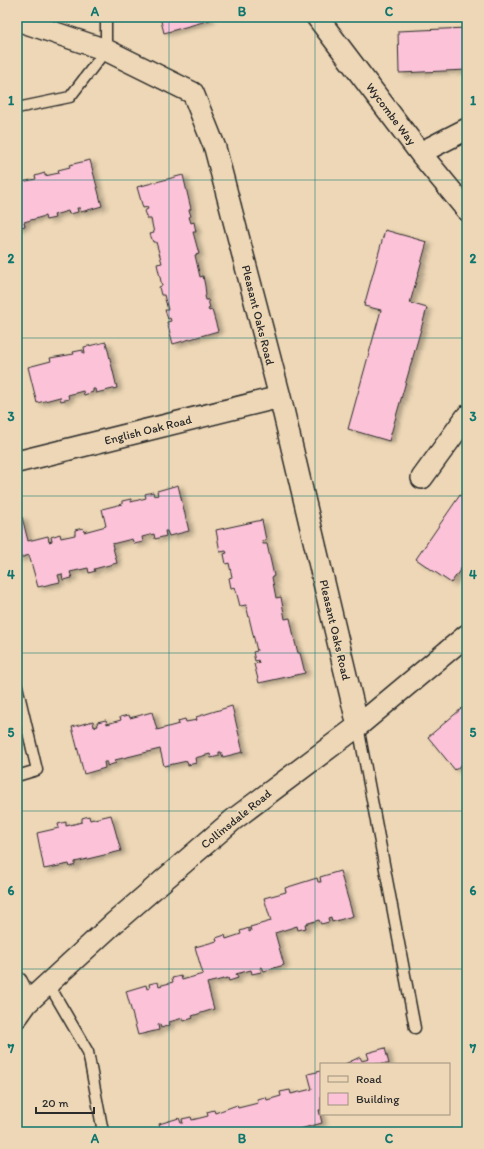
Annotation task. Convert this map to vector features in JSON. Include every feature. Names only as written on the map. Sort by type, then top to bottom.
[{"type":"street","name":"Wycombe Way","points":[[317,17],[420,152],[467,210]]},
{"type":"street","name":"Pleasant Oaks Road","points":[[17,20],[106,50],[193,93],[216,148],[280,397],[358,726]]},
{"type":"street","points":[[420,152],[467,129]]},
{"type":"street","name":"English Oak Road","points":[[17,462],[280,397]]},
{"type":"street","points":[[422,478],[467,416]]},
{"type":"street","name":"Collinsdale Road","points":[[22,1010],[114,923],[233,820],[358,726],[467,635]]},
{"type":"street","points":[[17,983],[22,1010]]},
{"type":"lane","points":[[17,108],[70,97],[106,50],[106,17]]},
{"type":"lane","points":[[17,686],[37,770],[17,776]]},
{"type":"lane","points":[[358,726],[414,1028]]},
{"type":"lane","points":[[48,984],[88,1052],[103,1132]]},
{"type":"building","points":[[160,17],[209,17],[210,20],[164,33]]},
{"type":"building","points":[[467,28],[467,70],[399,73],[398,31]]},
{"type":"building","points":[[90,160],[102,206],[81,212],[80,208],[77,208],[78,212],[69,214],[68,211],[54,215],[55,218],[46,220],[45,216],[24,222],[25,226],[17,228],[17,183],[36,179],[35,176],[45,173],[45,176],[59,173],[58,170],[70,167],[69,165]]},
{"type":"building","points":[[183,175],[191,209],[189,210],[191,216],[189,217],[191,223],[194,222],[196,232],[193,232],[199,254],[195,255],[200,277],[203,276],[205,296],[206,300],[208,300],[210,308],[208,309],[209,311],[212,310],[218,331],[173,344],[167,322],[171,321],[170,318],[168,319],[165,310],[168,310],[164,295],[161,295],[159,287],[162,286],[157,264],[162,263],[156,242],[153,242],[150,234],[154,233],[151,219],[147,219],[144,211],[148,209],[147,207],[143,208],[137,187]]},
{"type":"building","points":[[385,230],[427,242],[410,303],[427,308],[389,441],[348,429],[381,310],[364,306]]},
{"type":"building","points":[[106,342],[117,388],[96,393],[95,389],[93,389],[93,392],[84,395],[83,391],[68,395],[69,399],[61,401],[60,397],[37,403],[28,367],[51,361],[50,358],[74,354],[73,352],[83,350],[83,353],[85,353],[84,347]]},
{"type":"building","points":[[178,485],[189,531],[169,536],[167,531],[165,531],[166,536],[155,539],[154,534],[142,537],[143,542],[134,544],[132,539],[112,544],[117,563],[94,569],[95,571],[89,573],[88,568],[70,572],[72,578],[63,580],[62,574],[58,575],[60,582],[38,587],[29,555],[17,559],[17,518],[22,517],[28,541],[48,536],[49,542],[52,541],[51,537],[60,534],[61,538],[75,535],[75,530],[83,528],[84,532],[106,526],[102,509],[122,504],[122,501],[131,499],[131,502],[146,498],[145,494],[153,492],[154,496],[158,495],[157,491]]},
{"type":"building","points":[[460,495],[467,500],[467,560],[451,583],[416,559]]},
{"type":"building","points":[[262,520],[266,540],[262,541],[263,544],[267,544],[274,576],[272,577],[276,598],[281,597],[285,619],[290,618],[298,653],[300,653],[305,673],[259,683],[254,664],[259,663],[258,660],[255,661],[253,652],[257,651],[246,605],[240,606],[235,587],[231,588],[229,578],[232,577],[229,563],[226,564],[224,554],[227,553],[226,551],[220,552],[216,530]]},
{"type":"building","points":[[467,704],[467,760],[455,770],[428,737]]},
{"type":"building","points":[[232,706],[243,752],[223,757],[221,752],[219,752],[219,756],[211,758],[210,754],[195,758],[196,763],[188,765],[187,761],[164,766],[160,749],[115,760],[116,763],[107,766],[107,762],[104,762],[105,768],[84,774],[72,727],[93,721],[94,727],[98,726],[97,722],[106,720],[107,724],[121,720],[120,717],[129,715],[130,718],[152,712],[157,730],[179,724],[178,721],[185,719],[186,722],[197,720],[196,717]]},
{"type":"building","points":[[111,815],[121,851],[75,862],[75,865],[70,867],[69,864],[44,869],[37,833],[59,828],[58,824],[66,822],[66,826],[82,822],[82,818],[89,816],[90,820]]},
{"type":"building","points":[[340,871],[353,916],[332,922],[331,917],[328,918],[329,922],[321,924],[319,920],[305,924],[306,928],[298,930],[297,926],[275,933],[284,965],[264,971],[262,967],[260,968],[261,972],[252,974],[251,970],[236,974],[238,978],[229,981],[228,978],[207,983],[214,1009],[192,1016],[193,1018],[184,1021],[183,1018],[169,1022],[170,1025],[161,1028],[160,1024],[158,1025],[159,1030],[138,1035],[126,991],[146,985],[147,989],[150,988],[149,984],[158,982],[159,986],[173,982],[172,978],[181,976],[182,980],[203,974],[195,947],[217,941],[216,938],[225,935],[226,939],[241,934],[240,931],[249,928],[249,932],[251,931],[250,927],[271,921],[264,898],[286,892],[285,888],[317,878],[318,882],[321,882],[320,877]]},
{"type":"building","points":[[385,1048],[389,1063],[347,1063],[360,1057],[362,1061],[369,1059],[367,1053]]},
{"type":"building","points":[[320,1071],[319,1110],[322,1123],[300,1129],[301,1132],[161,1132],[159,1124],[179,1118],[181,1123],[183,1123],[182,1119],[191,1117],[192,1120],[208,1116],[207,1112],[214,1110],[215,1113],[237,1105],[238,1108],[258,1103],[257,1099],[266,1097],[267,1100],[281,1096],[280,1092],[290,1090],[291,1094],[312,1089],[308,1074]]}]
